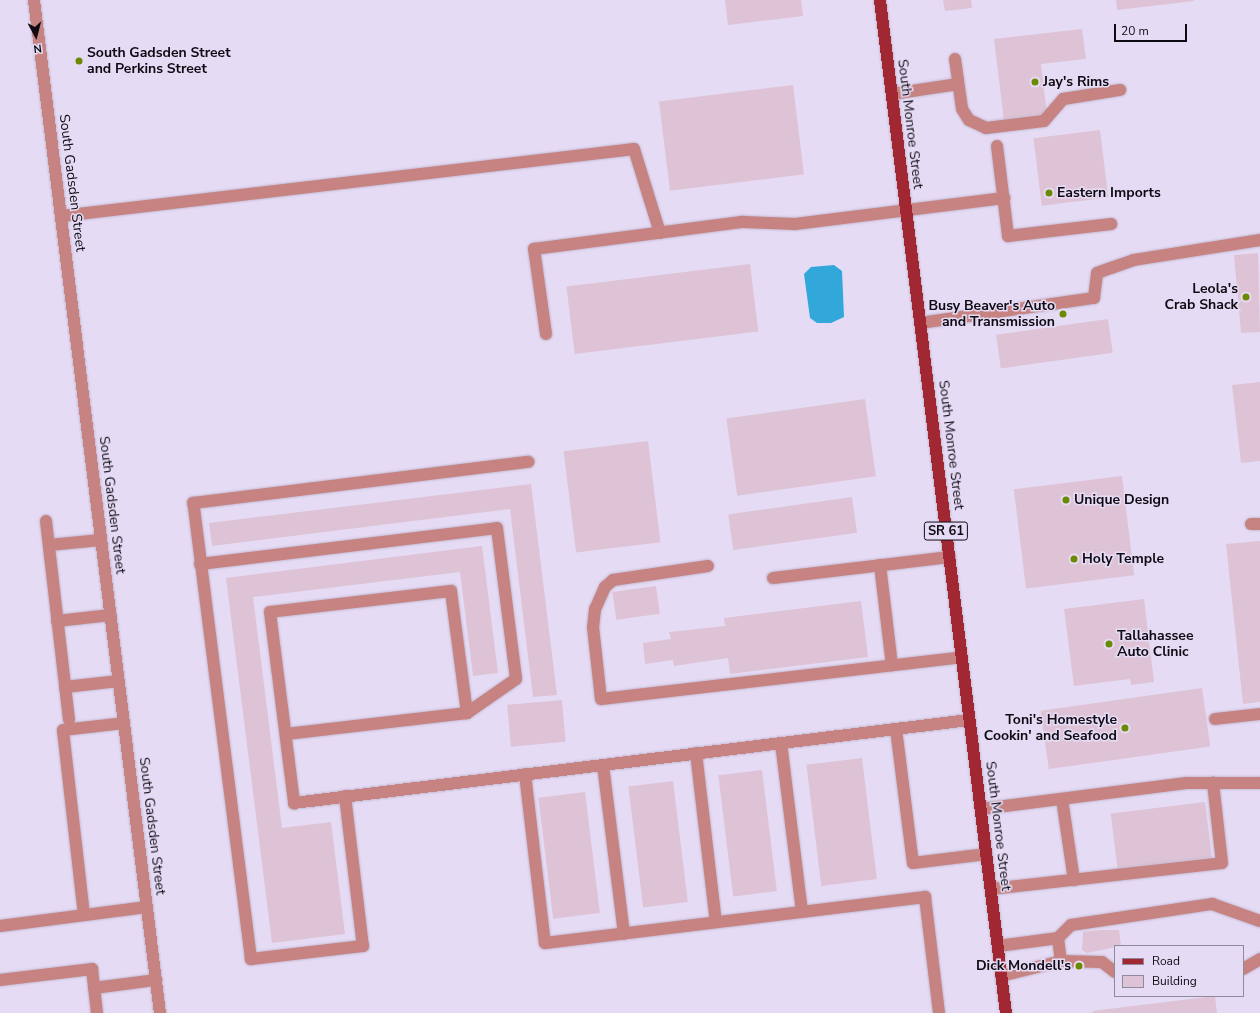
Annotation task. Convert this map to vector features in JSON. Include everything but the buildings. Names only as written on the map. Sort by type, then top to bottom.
[{"type":"main road","name":"South Monroe Street","points":[[880,0],[1006,1013]]},
{"type":"street","name":"South Gadsden Street","points":[[34,0],[160,1013]]},
{"type":"street","points":[[954,59],[962,109],[969,120],[986,128],[1044,121],[1063,99],[1120,90]]},
{"type":"street","points":[[892,94],[958,84]]},
{"type":"street","points":[[997,146],[1008,236],[1111,224]]},
{"type":"street","points":[[61,216],[634,149],[660,233]]},
{"type":"street","points":[[546,334],[534,248],[743,222],[795,224],[1004,198]]},
{"type":"street","points":[[920,323],[1094,298],[1097,273],[1111,268],[1134,260],[1260,240]]},
{"type":"street","points":[[345,796],[363,946],[251,959],[192,503],[529,462]]},
{"type":"street","points":[[46,521],[69,720]]},
{"type":"street","points":[[200,564],[497,528],[516,679],[467,713],[286,734]]},
{"type":"street","points":[[48,545],[101,540]]},
{"type":"street","points":[[773,578],[950,557]]},
{"type":"street","points":[[708,566],[613,580],[605,588],[595,609],[593,627],[601,699],[962,657]]},
{"type":"street","points":[[880,566],[892,665]]},
{"type":"street","points":[[467,713],[451,591],[270,612],[294,803],[970,720]]},
{"type":"street","points":[[58,621],[111,615]]},
{"type":"street","points":[[65,687],[119,681]]},
{"type":"street","points":[[1215,718],[1260,714]]},
{"type":"street","points":[[84,915],[63,730],[124,723]]},
{"type":"street","points":[[896,729],[913,863],[986,854]]},
{"type":"street","points":[[781,743],[802,912]]},
{"type":"street","points":[[696,753],[716,922]]},
{"type":"street","points":[[603,765],[624,934]]},
{"type":"street","points":[[525,774],[545,943],[925,897],[939,1013]]},
{"type":"street","points":[[981,809],[1186,783],[1260,783]]},
{"type":"street","points":[[991,889],[1222,862],[1213,783]]},
{"type":"street","points":[[1062,798],[1074,880]]},
{"type":"street","points":[[998,946],[1058,938],[1071,925],[1212,904],[1260,921]]},
{"type":"street","points":[[0,926],[147,907]]},
{"type":"street","points":[[1058,938],[1061,961]]},
{"type":"street","points":[[1244,968],[1260,959]]},
{"type":"street","points":[[1001,976],[1061,961],[1102,962],[1114,971]]},
{"type":"street","points":[[0,980],[92,969],[97,1013]]},
{"type":"street","points":[[94,988],[156,980]]},
{"type":"water","points":[[834,265],[842,271],[844,317],[831,323],[817,323],[810,318],[804,274],[811,267]]},
{"type":"place","name":"South Gadsden Street and Perkins Street","points":[[79,61]]},
{"type":"place","name":"Jay's Rims","points":[[1035,82]]},
{"type":"place","name":"Eastern Imports","points":[[1049,193]]},
{"type":"place","name":"Leola's Crab Shack","points":[[1246,297]]},
{"type":"place","name":"Busy Beaver's Auto and Transmission","points":[[1063,314]]},
{"type":"place","name":"Unique Design","points":[[1066,500]]},
{"type":"place","name":"Holy Temple","points":[[1074,559]]},
{"type":"place","name":"Tallahassee Auto Clinic","points":[[1109,644]]},
{"type":"place","name":"Toni's Homestyle Cookin' and Seafood","points":[[1125,728]]},
{"type":"place","name":"Dick Mondell's","points":[[1079,966]]}]
